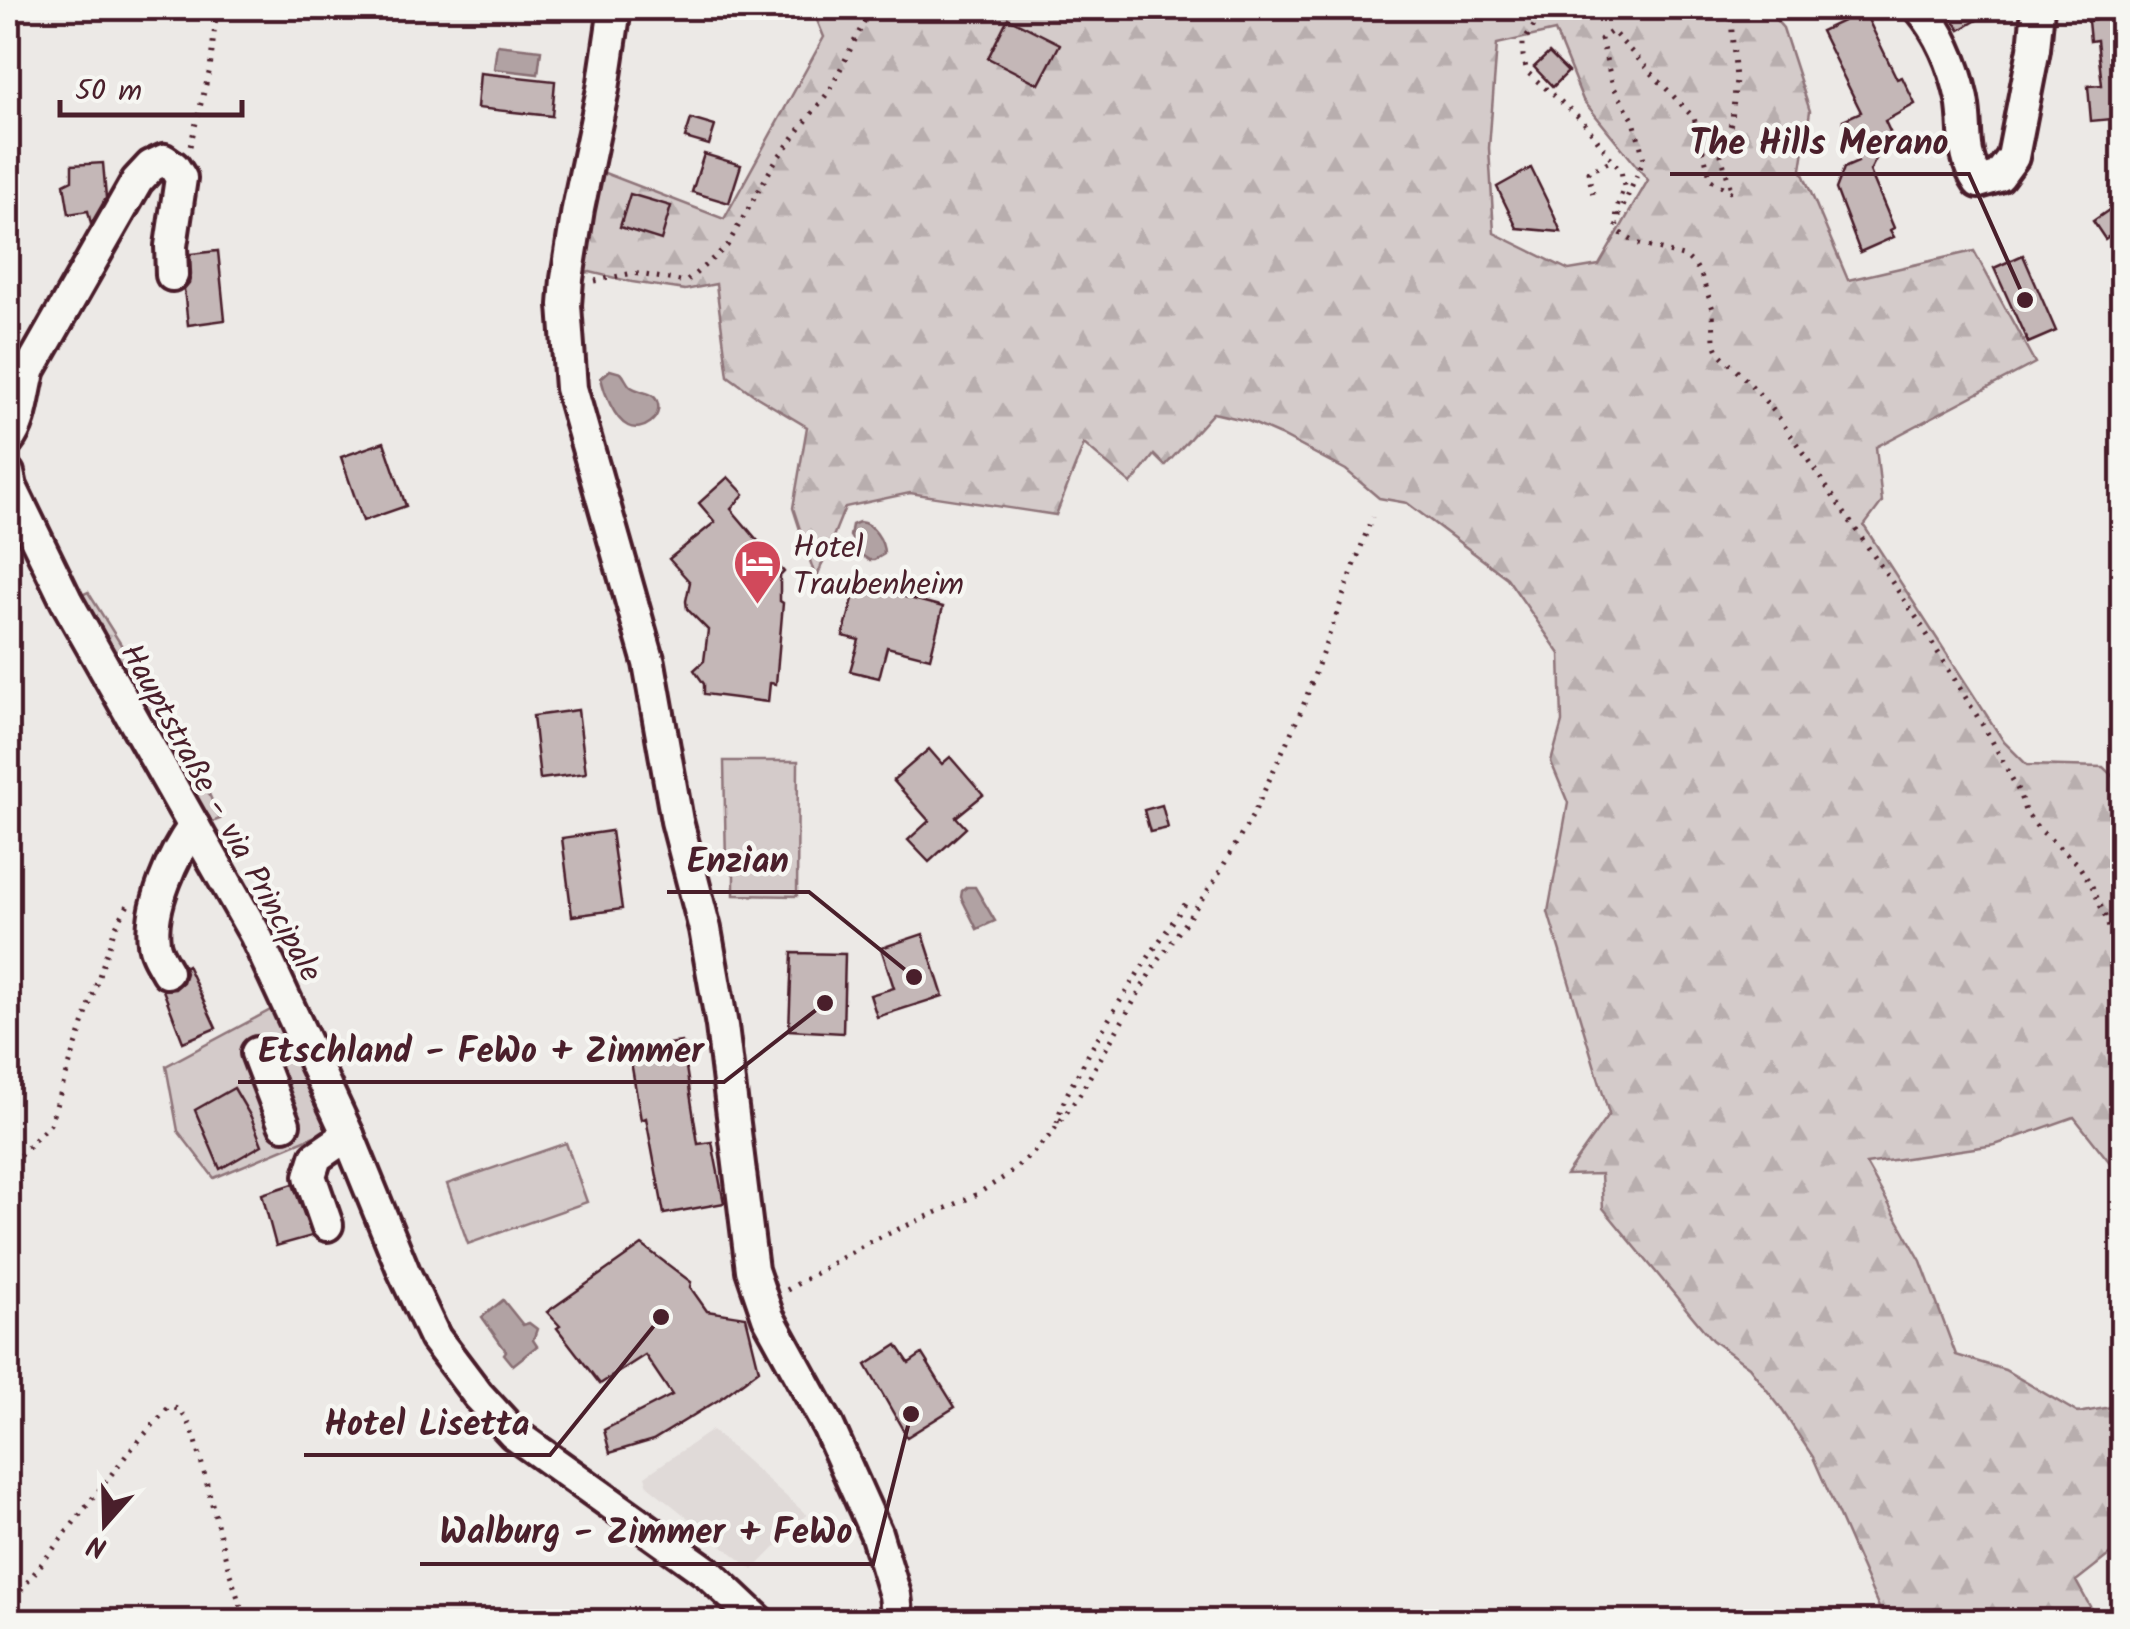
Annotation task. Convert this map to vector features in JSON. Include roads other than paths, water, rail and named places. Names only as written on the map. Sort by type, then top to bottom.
[{"type":"street","points":[[615,8],[565,305],[571,388],[649,663],[676,822],[705,929],[722,1026],[752,1270],[768,1317],[828,1426],[876,1533],[895,1596],[898,1622]]},
{"type":"street","points":[[1920,8],[1939,35],[1952,65],[1962,100],[1968,166],[1979,182],[1999,176],[2013,157],[2038,8]]},
{"type":"street","points":[[8,440],[19,421],[30,369],[137,182],[151,166],[164,160],[180,178],[171,246],[172,276]]},
{"type":"street","name":"Hauptstraße - via Principale","points":[[8,473],[11,487],[66,602],[256,934],[348,1135],[434,1338],[514,1434],[708,1573],[760,1622]]},
{"type":"street","points":[[166,972],[154,946],[155,923],[170,864],[194,826]]},
{"type":"street","points":[[284,1124],[249,1057],[293,1016]]},
{"type":"street","points":[[328,1225],[310,1176],[316,1157],[348,1135]]},
{"type":"place","name":"The Hills Merano","points":[[2025,300]]},
{"type":"place","name":"Hotel Traubenheim","points":[[758,606]]},
{"type":"place","name":"Enzian","points":[[914,977]]},
{"type":"place","name":"Etschland - FeWo + Zimmer","points":[[825,1003]]},
{"type":"place","name":"Hotel Lisetta","points":[[661,1317]]},
{"type":"place","name":"Walburg - Zimmer + FeWo","points":[[911,1414]]}]
